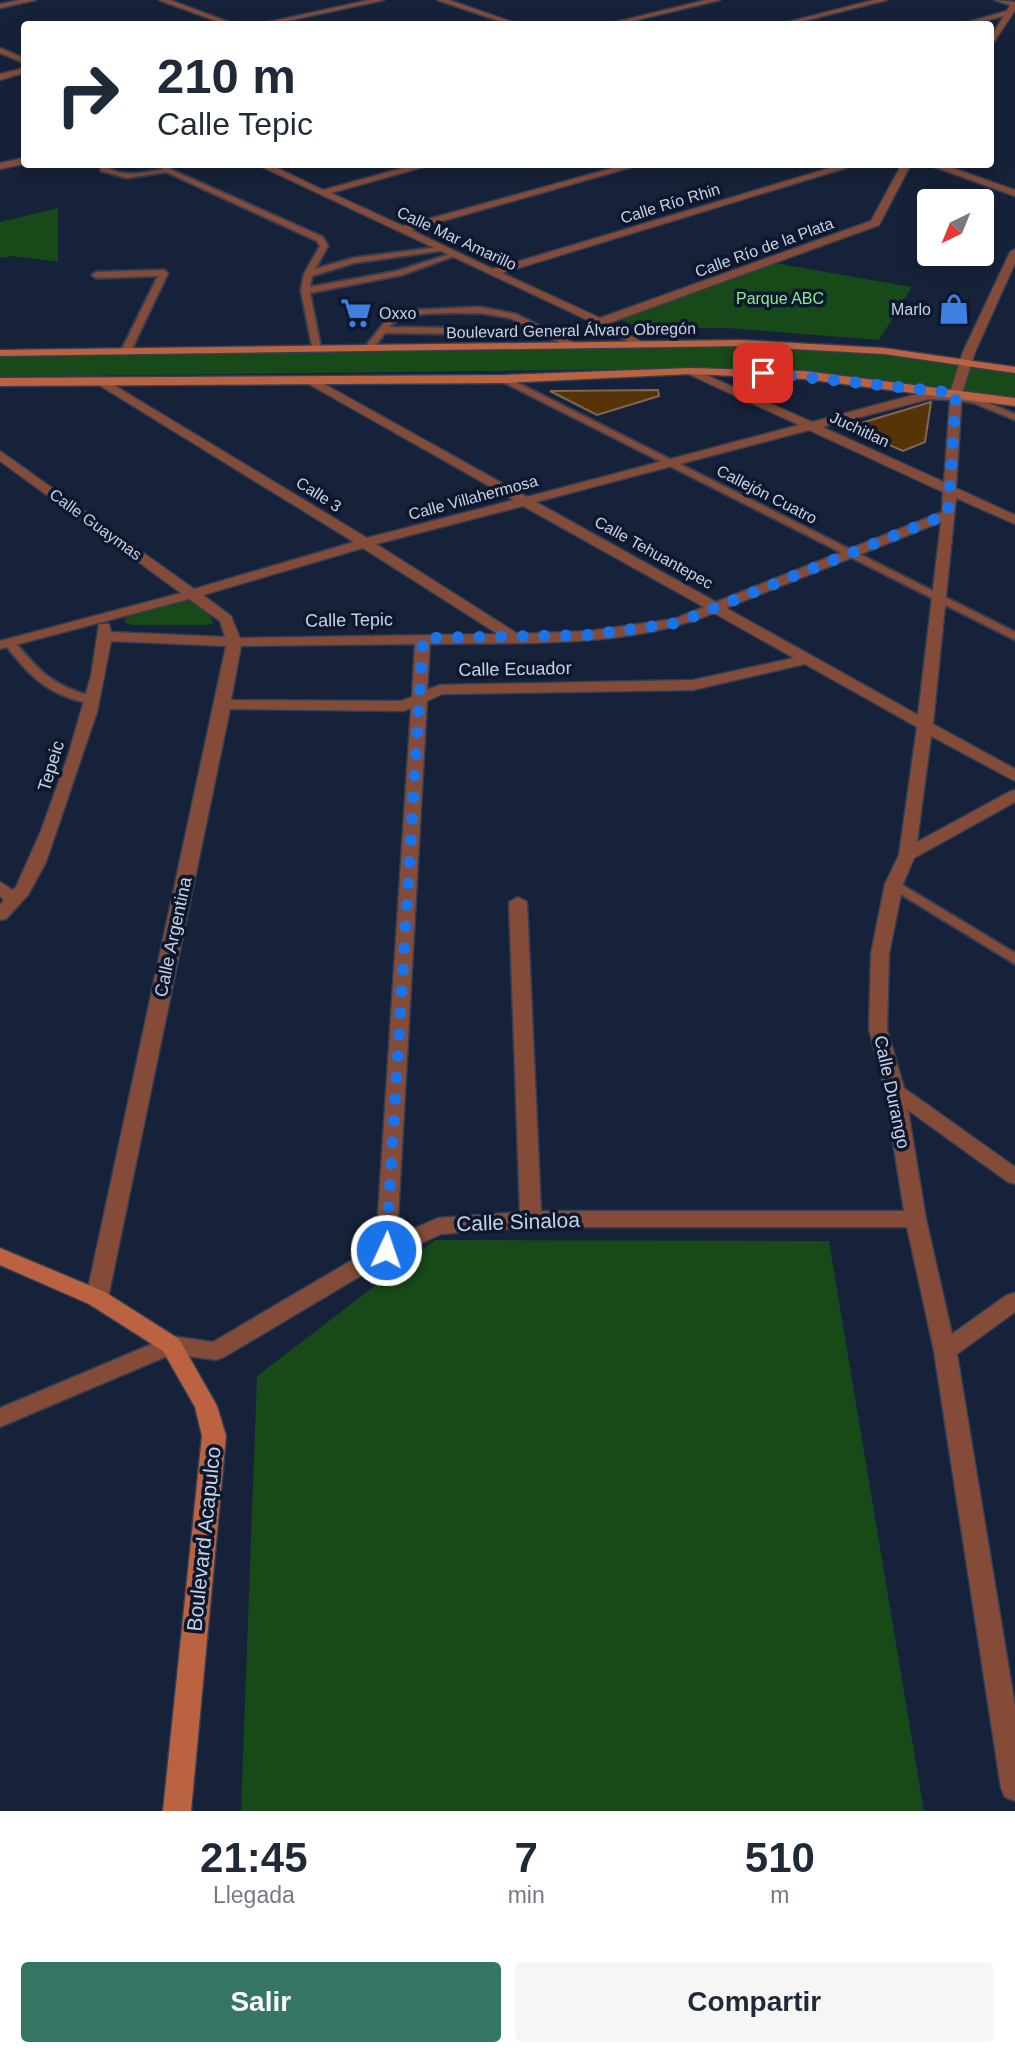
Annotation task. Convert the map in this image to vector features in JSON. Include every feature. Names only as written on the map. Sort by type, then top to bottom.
[{"type":"main road","name":"Boulevard General Álvaro Obregón","points":[[0,353],[741,343],[830,347],[1015,370]]},
{"type":"main road","points":[[0,382],[504,379],[690,371],[804,375],[957,396],[1015,401]]},
{"type":"main road","name":"Boulevard Acapulco","points":[[0,1256],[97,1298],[171,1345],[206,1406],[214,1436],[177,1811]]},
{"type":"street","points":[[0,6],[32,0]]},
{"type":"street","points":[[163,0],[222,21]]},
{"type":"street","points":[[278,21],[380,0]]},
{"type":"street","points":[[441,0],[505,21]]},
{"type":"street","points":[[625,21],[716,0]]},
{"type":"street","points":[[796,21],[883,0]]},
{"type":"street","points":[[994,38],[1007,13],[1015,4],[998,0]]},
{"type":"street","points":[[976,21],[1007,13]]},
{"type":"street","points":[[0,50],[21,60]]},
{"type":"street","points":[[0,77],[21,72]]},
{"type":"street","points":[[0,166],[21,162]]},
{"type":"street","name":"Calle Mar Amarillo","points":[[268,168],[600,322],[638,344]]},
{"type":"street","points":[[321,193],[414,168]]},
{"type":"street","points":[[401,230],[625,168]]},
{"type":"street","name":"Calle Río Rhin","points":[[493,272],[842,168]]},
{"type":"street","name":"Calle Río de la Plata","points":[[600,322],[875,223],[905,168]]},
{"type":"street","points":[[942,168],[1015,193]]},
{"type":"street","name":"Calle Durango","points":[[1015,252],[965,362],[957,396],[948,514],[925,726],[906,855],[894,884],[880,954],[878,1029],[895,1091],[916,1219],[945,1351],[1015,1788]]},
{"type":"street","name":"Juchitlan","points":[[690,371],[1015,520]]},
{"type":"street","name":"Calle Tehuantepec","points":[[311,381],[1015,776]]},
{"type":"street","name":"Calle 3","points":[[103,383],[310,508],[362,544],[515,638]]},
{"type":"street","name":"Calle Villahermosa","points":[[3,641],[218,587],[362,544],[929,395],[957,396]]},
{"type":"street","name":"Calle Guaymas","points":[[0,455],[192,592]]},
{"type":"street","name":"Calle Tepic","points":[[106,636],[234,642],[515,638],[589,635],[677,623],[948,514]]},
{"type":"street","points":[[192,592],[226,619],[234,642]]},
{"type":"street","name":"Tepeic","points":[[0,915],[26,884],[57,813],[91,700],[106,636],[101,617]]},
{"type":"street","points":[[386,1250],[423,638]]},
{"type":"street","name":"Calle Argentina","points":[[97,1298],[234,642]]},
{"type":"street","name":"Calle Ecuador","points":[[223,704],[403,706],[420,701],[440,690],[693,685],[809,659]]},
{"type":"street","points":[[906,855],[1015,795]]},
{"type":"street","points":[[0,887],[14,900]]},
{"type":"street","points":[[518,902],[531,1219]]},
{"type":"street","points":[[895,1091],[1015,1177]]},
{"type":"street","name":"Calle Sinaloa","points":[[171,1345],[216,1351],[386,1250],[438,1226],[531,1219],[916,1219]]},
{"type":"street","points":[[945,1351],[1015,1301]]},
{"type":"street","points":[[0,1418],[171,1345]]},
{"type":"lane","points":[[104,168],[124,176],[161,168]]},
{"type":"lane","points":[[168,168],[320,239],[324,246],[308,274],[305,291],[316,349]]},
{"type":"lane","points":[[308,274],[353,261],[439,248]]},
{"type":"lane","points":[[305,291],[399,273],[453,255]]},
{"type":"lane","points":[[96,275],[164,273],[125,353]]},
{"type":"lane","points":[[368,349],[391,320],[412,313],[480,310],[513,316],[573,345]]},
{"type":"lane","points":[[382,330],[545,332]]},
{"type":"lane","name":"Callejón Cuatro","points":[[504,379],[1015,637]]},
{"type":"lane","points":[[957,396],[1015,417]]},
{"type":"lane","points":[[3,641],[40,679],[59,692],[91,700]]},
{"type":"lane","points":[[894,884],[1015,959]]},
{"type":"green space","points":[[58,208],[58,262],[13,256],[0,258],[0,222]]},
{"type":"green space","name":"Parque ABC","points":[[774,263],[912,287],[879,340],[727,328],[645,329],[618,319]]},
{"type":"green space","points":[[732,339],[874,348],[1015,366],[1015,398],[818,372],[727,368],[0,377],[0,350]]},
{"type":"green space","points":[[184,599],[202,607],[213,623],[125,623],[125,618]]},
{"type":"green space","points":[[435,1240],[829,1241],[924,1811],[241,1811],[257,1376]]},
{"type":"building","points":[[658,390],[659,396],[597,415],[550,391]]},
{"type":"building","points":[[931,402],[925,442],[903,451],[848,427]]},
{"type":"place","name":"Marlo","points":[[954,309]]},
{"type":"place","name":"Oxxo","points":[[356,313]]},
{"type":"route","points":[[386,1250],[423,638],[589,635],[677,623],[948,514],[958,398],[956,393],[804,375],[763,373]]}]
